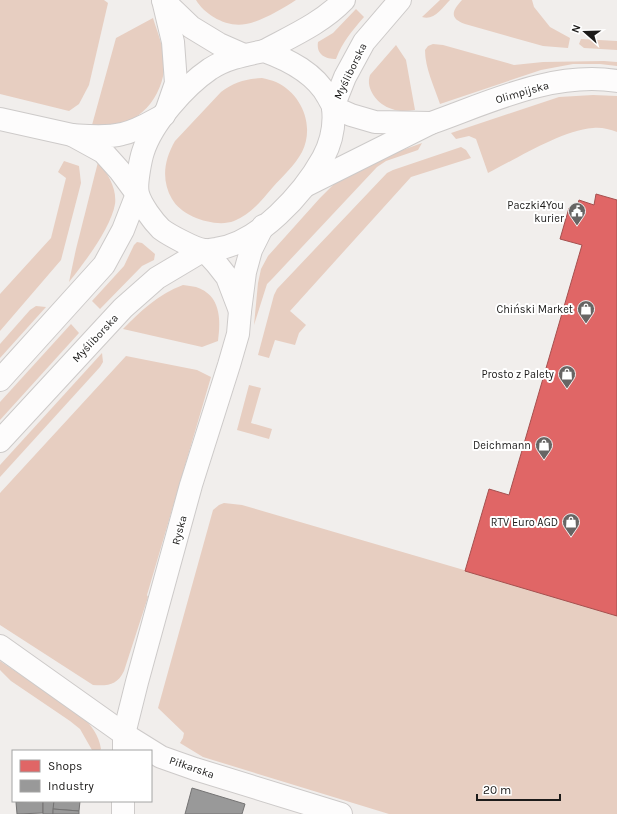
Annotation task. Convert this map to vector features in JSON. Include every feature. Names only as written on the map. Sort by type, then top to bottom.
[{"type":"street","points":[[72,135],[103,152],[138,194],[148,213],[162,229],[183,242],[204,250],[224,248],[244,240],[282,211],[305,186],[324,157],[332,133],[333,107],[323,88],[305,71],[293,63],[219,44],[191,28],[163,0]]},
{"type":"street","points":[[0,119],[72,135],[92,137],[122,134],[146,125],[166,112],[176,84],[174,42],[163,0]]},
{"type":"street","points":[[0,380],[104,265],[123,230],[138,194],[138,176],[143,152],[166,112],[187,88],[210,69],[234,57],[254,53],[298,33],[321,19],[344,0]]},
{"type":"street","name":"Myśliborska","points":[[333,107],[345,77],[364,42],[400,0]]},
{"type":"street","name":"Olimpijska","points":[[305,186],[431,123],[522,90],[586,78],[617,81]]},
{"type":"street","name":"Olimpijska","points":[[333,107],[351,115],[375,122],[431,123]]},
{"type":"street","name":"Ryska","points":[[124,743],[137,682],[189,492],[238,334],[246,272],[251,250],[263,226]]},
{"type":"street","name":"Myśliborska","points":[[0,441],[123,308],[157,278],[204,250]]},
{"type":"street","name":"Ryska","points":[[204,250],[227,277],[240,311]]},
{"type":"street","name":"Piłkarska","points":[[0,646],[124,743],[142,750]]},
{"type":"street","name":"Piłkarska","points":[[152,754],[195,769],[341,814]]},
{"type":"street","points":[[123,802],[123,814]]},
{"type":"shaded area","points":[[0,0],[104,0],[108,3],[89,85],[79,104],[69,111],[0,94]]},
{"type":"shaded area","points":[[196,0],[296,0],[265,17],[239,25],[217,19],[205,11]]},
{"type":"shaded area","points":[[440,0],[450,0],[434,15],[426,18],[422,17]]},
{"type":"shaded area","points":[[462,0],[532,0],[534,7],[550,27],[570,38],[568,48],[543,46],[460,22],[454,17],[454,11]]},
{"type":"shaded area","points":[[356,9],[364,17],[345,41],[336,59],[322,55],[319,50],[318,42],[333,33]]},
{"type":"shaded area","points":[[153,18],[161,43],[164,59],[164,71],[157,93],[142,112],[133,119],[122,124],[110,126],[92,125],[116,38]]},
{"type":"shaded area","points":[[581,39],[617,41],[617,50],[584,48],[579,44]]},
{"type":"shaded area","points":[[433,44],[443,45],[514,65],[543,62],[604,61],[617,62],[617,66],[600,64],[573,64],[541,70],[440,104],[425,57],[425,50],[428,46]]},
{"type":"shaded area","points":[[396,45],[406,60],[415,110],[401,111],[387,107],[374,96],[369,86],[370,75]]},
{"type":"shaded area","points":[[262,78],[274,81],[285,87],[293,94],[304,112],[307,132],[306,142],[302,152],[292,166],[260,202],[246,215],[227,223],[209,222],[191,216],[183,211],[172,199],[166,185],[165,170],[171,148],[175,141],[221,92],[240,82]]},
{"type":"shaded area","points":[[593,95],[617,96],[617,132],[605,128],[596,128],[580,130],[567,134],[539,146],[488,173],[476,139],[469,136],[456,139],[451,133],[559,97]]},
{"type":"shaded area","points":[[422,143],[418,150],[386,161],[377,167],[267,284],[254,325],[258,283],[261,269],[268,256],[320,198],[335,183],[364,164]]},
{"type":"shaded area","points":[[461,147],[466,150],[471,158],[411,177],[290,311],[306,325],[299,333],[295,345],[275,340],[269,358],[258,355],[274,295],[277,289],[387,173]]},
{"type":"shaded area","points":[[64,161],[79,166],[81,183],[61,260],[0,331],[0,294],[51,238],[66,178],[58,172]]},
{"type":"shaded area","points":[[98,162],[111,182],[115,193],[115,204],[103,234],[69,282],[76,249]]},
{"type":"shaded area","points":[[137,242],[142,243],[155,254],[154,260],[142,266],[100,309],[92,301],[124,266],[134,245]]},
{"type":"shaded area","points":[[183,285],[196,287],[204,291],[215,302],[219,317],[218,341],[202,347],[123,329],[158,298]]},
{"type":"shaded area","points":[[36,306],[46,307],[0,358],[0,344],[30,310]]},
{"type":"shaded area","points":[[71,324],[79,333],[0,420],[0,402]]},
{"type":"shaded area","points":[[102,353],[103,362],[100,367],[0,477],[0,465]]},
{"type":"shaded area","points":[[126,356],[197,370],[211,377],[147,595],[148,597],[124,671],[112,684],[93,685],[0,625],[0,493]]},
{"type":"shaded area","points":[[249,385],[261,388],[251,423],[272,429],[269,439],[237,430]]},
{"type":"shaded area","points":[[224,503],[242,505],[617,615],[617,814],[389,814],[203,757],[180,743],[184,733],[158,708],[213,510]]},
{"type":"shaded area","points":[[0,661],[81,715],[94,730],[101,749],[92,750],[80,729],[11,681],[0,670]]},
{"type":"building: Shops","points":[[596,194],[617,200],[617,616],[465,571],[489,489],[509,495],[582,245],[560,239],[569,208],[576,210],[579,200],[594,205]]},
{"type":"building: Industry","points":[[192,788],[245,804],[242,814],[185,814]]},
{"type":"building: Industry","points":[[16,802],[43,802],[43,813],[17,814]]},
{"type":"building: Industry","points":[[43,802],[54,802],[53,814],[43,814]]},
{"type":"building: Industry","points":[[54,802],[80,802],[79,811],[53,809]]},
{"type":"building: Industry","points":[[53,809],[79,811],[79,814],[53,814]]},
{"type":"place","name":"Paczki4You kurier","points":[[577,226]]},
{"type":"place","name":"Chiński Market","points":[[586,324]]},
{"type":"place","name":"Prosto z Palety","points":[[567,389]]},
{"type":"place","name":"Deichmann","points":[[544,460]]},
{"type":"place","name":"RTV Euro AGD","points":[[571,537]]}]
